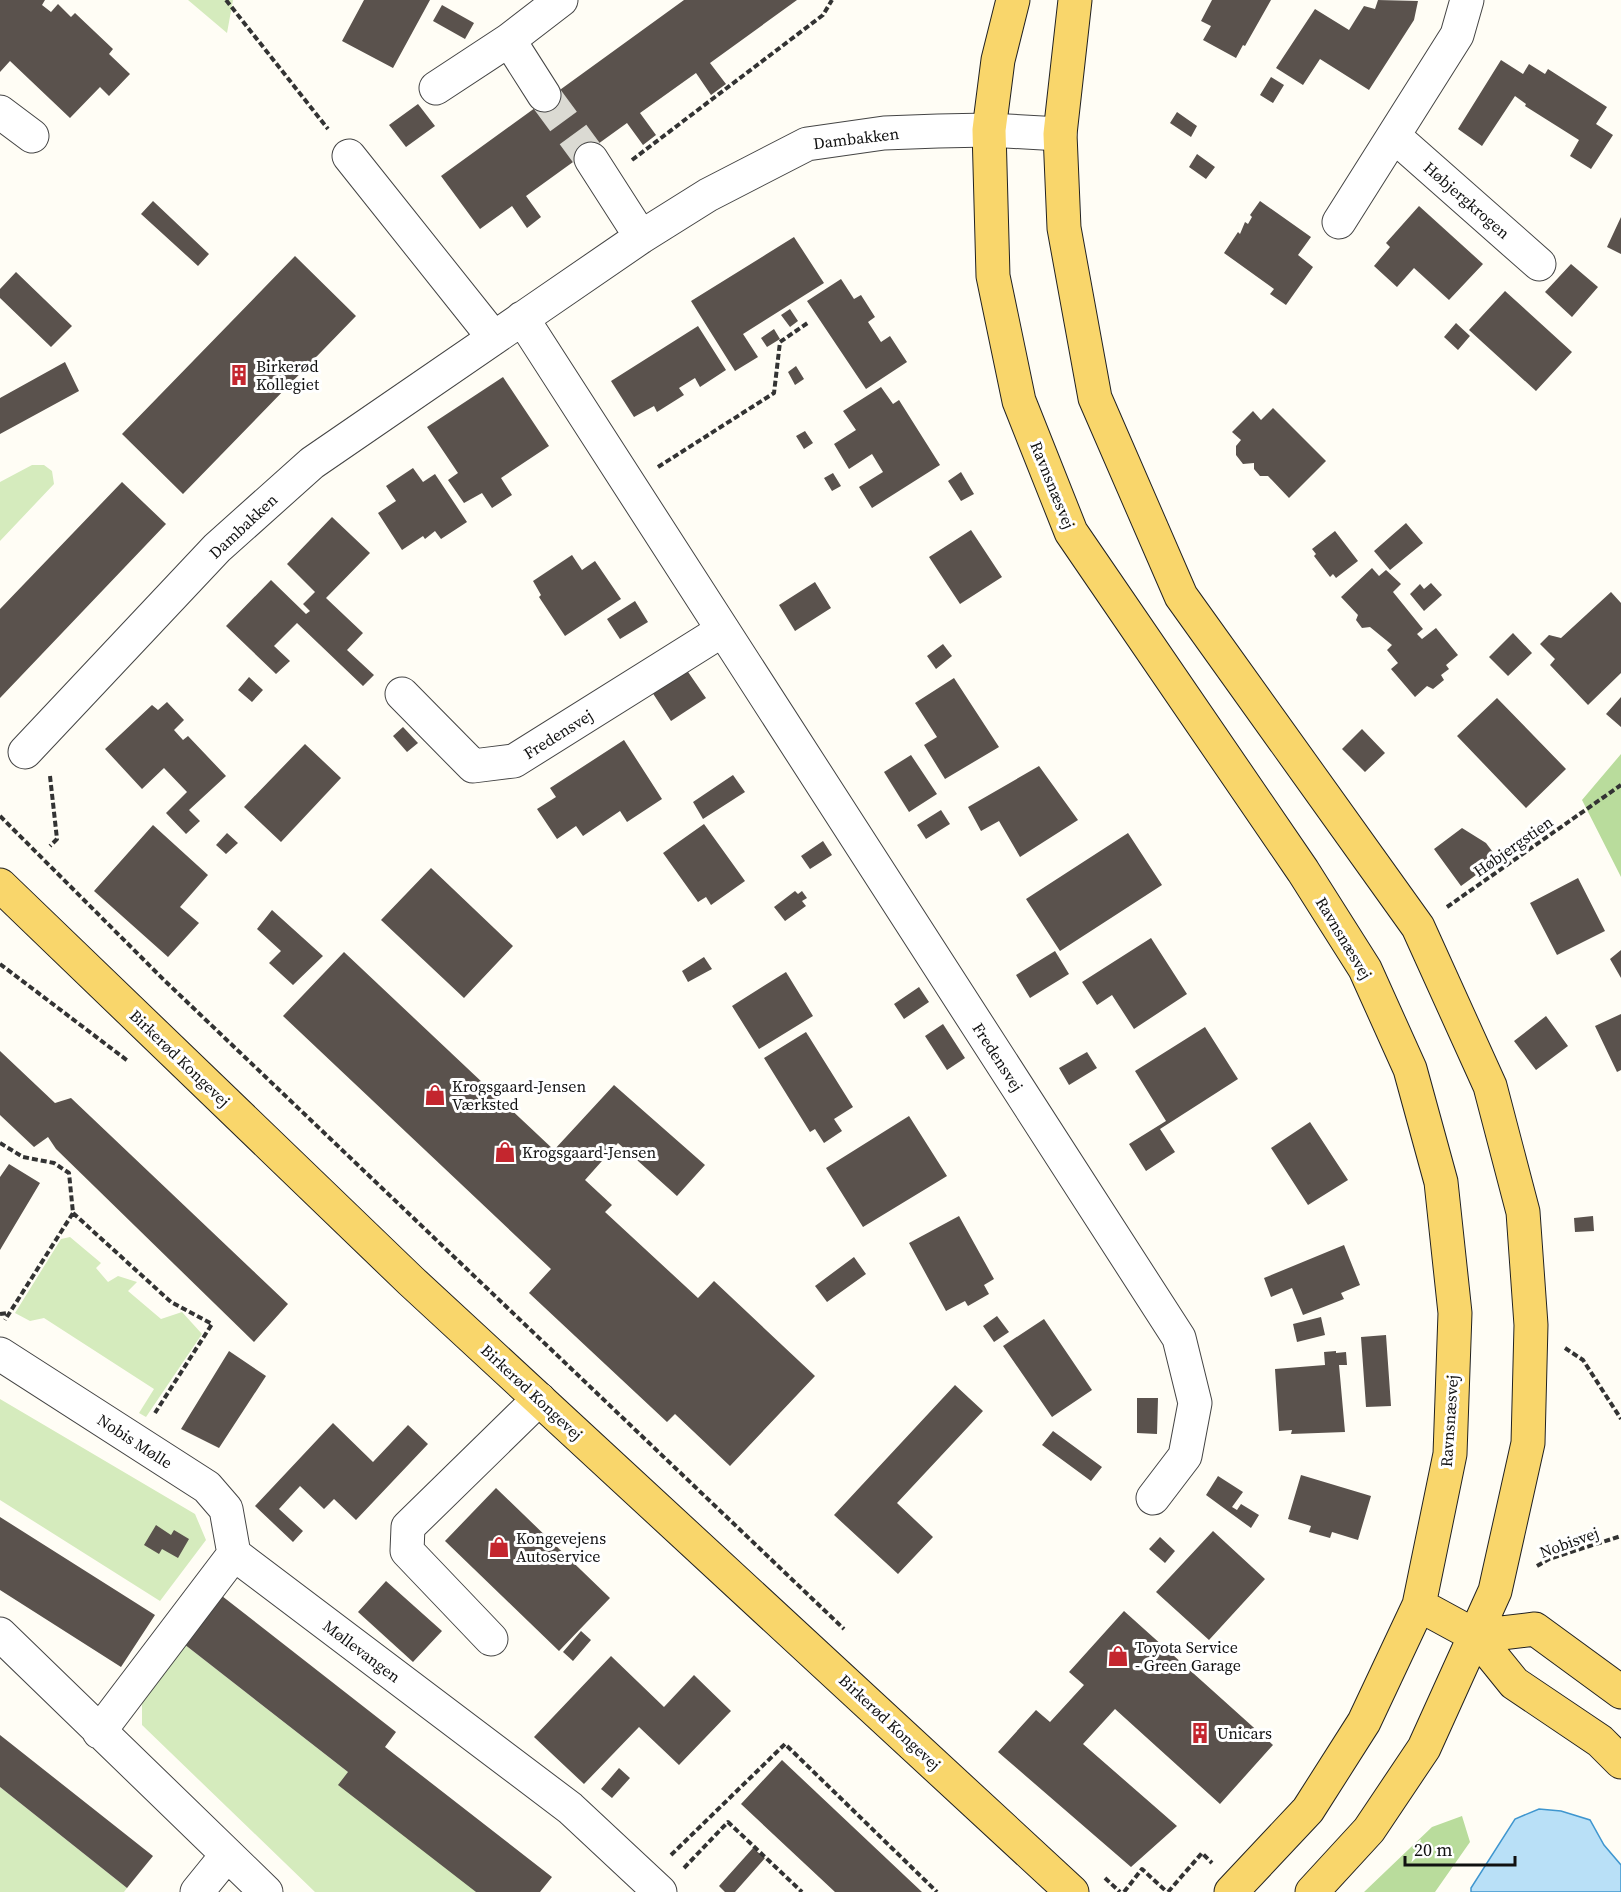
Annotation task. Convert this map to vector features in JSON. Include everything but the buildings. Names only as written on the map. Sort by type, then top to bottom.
[{"type":"main road","name":"Ravnsnæsvej","points":[[1013,0],[998,60],[989,130],[993,276],[1019,401],[1071,532],[1309,880],[1365,969],[1410,1070],[1442,1182],[1455,1313],[1450,1454],[1419,1605],[1364,1722],[1308,1810],[1231,1892]]},
{"type":"main road","points":[[1076,0],[1060,134],[1064,228],[1095,398],[1181,596],[1419,927],[1490,1086],[1523,1212],[1531,1325],[1528,1443],[1495,1591],[1424,1748],[1369,1830],[1311,1892]]},
{"type":"main road","name":"Birkerød Kongevej","points":[[0,885],[411,1281],[1072,1892]]},
{"type":"main road","points":[[1419,1605],[1476,1636],[1514,1683],[1600,1741],[1621,1762]]},
{"type":"main road","points":[[1476,1636],[1535,1629],[1621,1692]]},
{"type":"street","points":[[436,88],[509,40],[561,0]]},
{"type":"street","points":[[1339,222],[1457,35],[1467,0]]},
{"type":"street","points":[[509,40],[544,94]]},
{"type":"street","points":[[0,112],[32,136]]},
{"type":"street","name":"Dambakken","points":[[34,741],[217,548],[312,463],[641,237],[708,195],[807,144],[884,133],[989,130],[1060,134]]},
{"type":"street","name":"Høbjergkrogen","points":[[1394,136],[1539,264]]},
{"type":"street","points":[[349,156],[494,338]]},
{"type":"street","points":[[598,170],[641,237]]},
{"type":"street","name":"Fredensvej","points":[[522,318],[1179,1338],[1195,1402],[1185,1456],[1153,1498]]},
{"type":"street","name":"Fredensvej","points":[[402,694],[473,766],[514,761],[723,630]]},
{"type":"street","name":"Nobis Mølle","points":[[0,1354],[207,1487],[226,1509],[234,1554]]},
{"type":"street","points":[[491,1639],[407,1551],[408,1527],[539,1399]]},
{"type":"street","points":[[99,1732],[234,1554]]},
{"type":"street","name":"Møllevangen","points":[[234,1554],[570,1808],[661,1882]]},
{"type":"street","points":[[0,1634],[266,1892]]},
{"type":"street","points":[[197,1892],[227,1855]]},
{"type":"path","points":[[226,0],[349,156]]},
{"type":"path","points":[[598,170],[823,15],[832,0]]},
{"type":"path","points":[[630,486],[774,393],[780,342],[809,322]]},
{"type":"path","points":[[34,741],[57,839],[50,846]]},
{"type":"path","name":"Høbjergstien","points":[[1419,927],[1621,785]]},
{"type":"path","points":[[0,816],[164,980],[852,1637]]},
{"type":"path","points":[[0,1143],[23,1157],[54,1163],[69,1173],[73,1213],[9,1313],[0,1314]]},
{"type":"path","points":[[73,1213],[171,1302],[212,1324],[136,1442]]},
{"type":"path","points":[[1531,1325],[1583,1360],[1621,1419]]},
{"type":"path","name":"Nobisvej","points":[[1495,1591],[1549,1559],[1621,1536]]},
{"type":"path","points":[[661,1882],[784,1744],[937,1892]]},
{"type":"path","points":[[661,1882],[728,1822],[802,1892]]},
{"type":"path","points":[[1103,1876],[1122,1892],[1142,1869],[1168,1892],[1202,1853]]},
{"type":"green space","points":[[188,0],[233,0],[227,33]]},
{"type":"green space","points":[[32,465],[44,465],[52,471],[54,484],[0,541],[0,482]]},
{"type":"green space","points":[[1621,754],[1621,877],[1582,800]]},
{"type":"green space","points":[[70,1237],[101,1263],[96,1268],[108,1282],[118,1276],[137,1282],[128,1291],[161,1319],[182,1312],[202,1334],[146,1417],[139,1413],[154,1389],[44,1318],[30,1321],[15,1313],[61,1239]]},
{"type":"green space","points":[[0,1399],[195,1514],[206,1540],[160,1601],[0,1500]]},
{"type":"green space","points":[[184,1644],[348,1772],[476,1892],[315,1892],[142,1725],[142,1700]]},
{"type":"green space","points":[[0,1787],[127,1888],[124,1892],[0,1892]]},
{"type":"green space","points":[[1462,1816],[1470,1842],[1435,1892],[1364,1892],[1432,1827]]},
{"type":"water","points":[[1539,1809],[1561,1811],[1590,1820],[1604,1845],[1621,1865],[1621,1892],[1471,1892],[1471,1888],[1515,1819]]},
{"type":"tunnel","points":[[544,95],[591,159]]},
{"type":"place","name":"Birkerød Kollegiet","points":[[239,375]]},
{"type":"place","name":"Krogsgaard-Jensen Værksted","points":[[435,1095]]},
{"type":"place","name":"Krogsgaard-Jensen","points":[[505,1152]]},
{"type":"place","name":"Kongevejens Autoservice","points":[[499,1547]]},
{"type":"place","name":"Toyota Service - Green Garage","points":[[1118,1656]]},
{"type":"place","name":"Unicars","points":[[1200,1733]]}]
